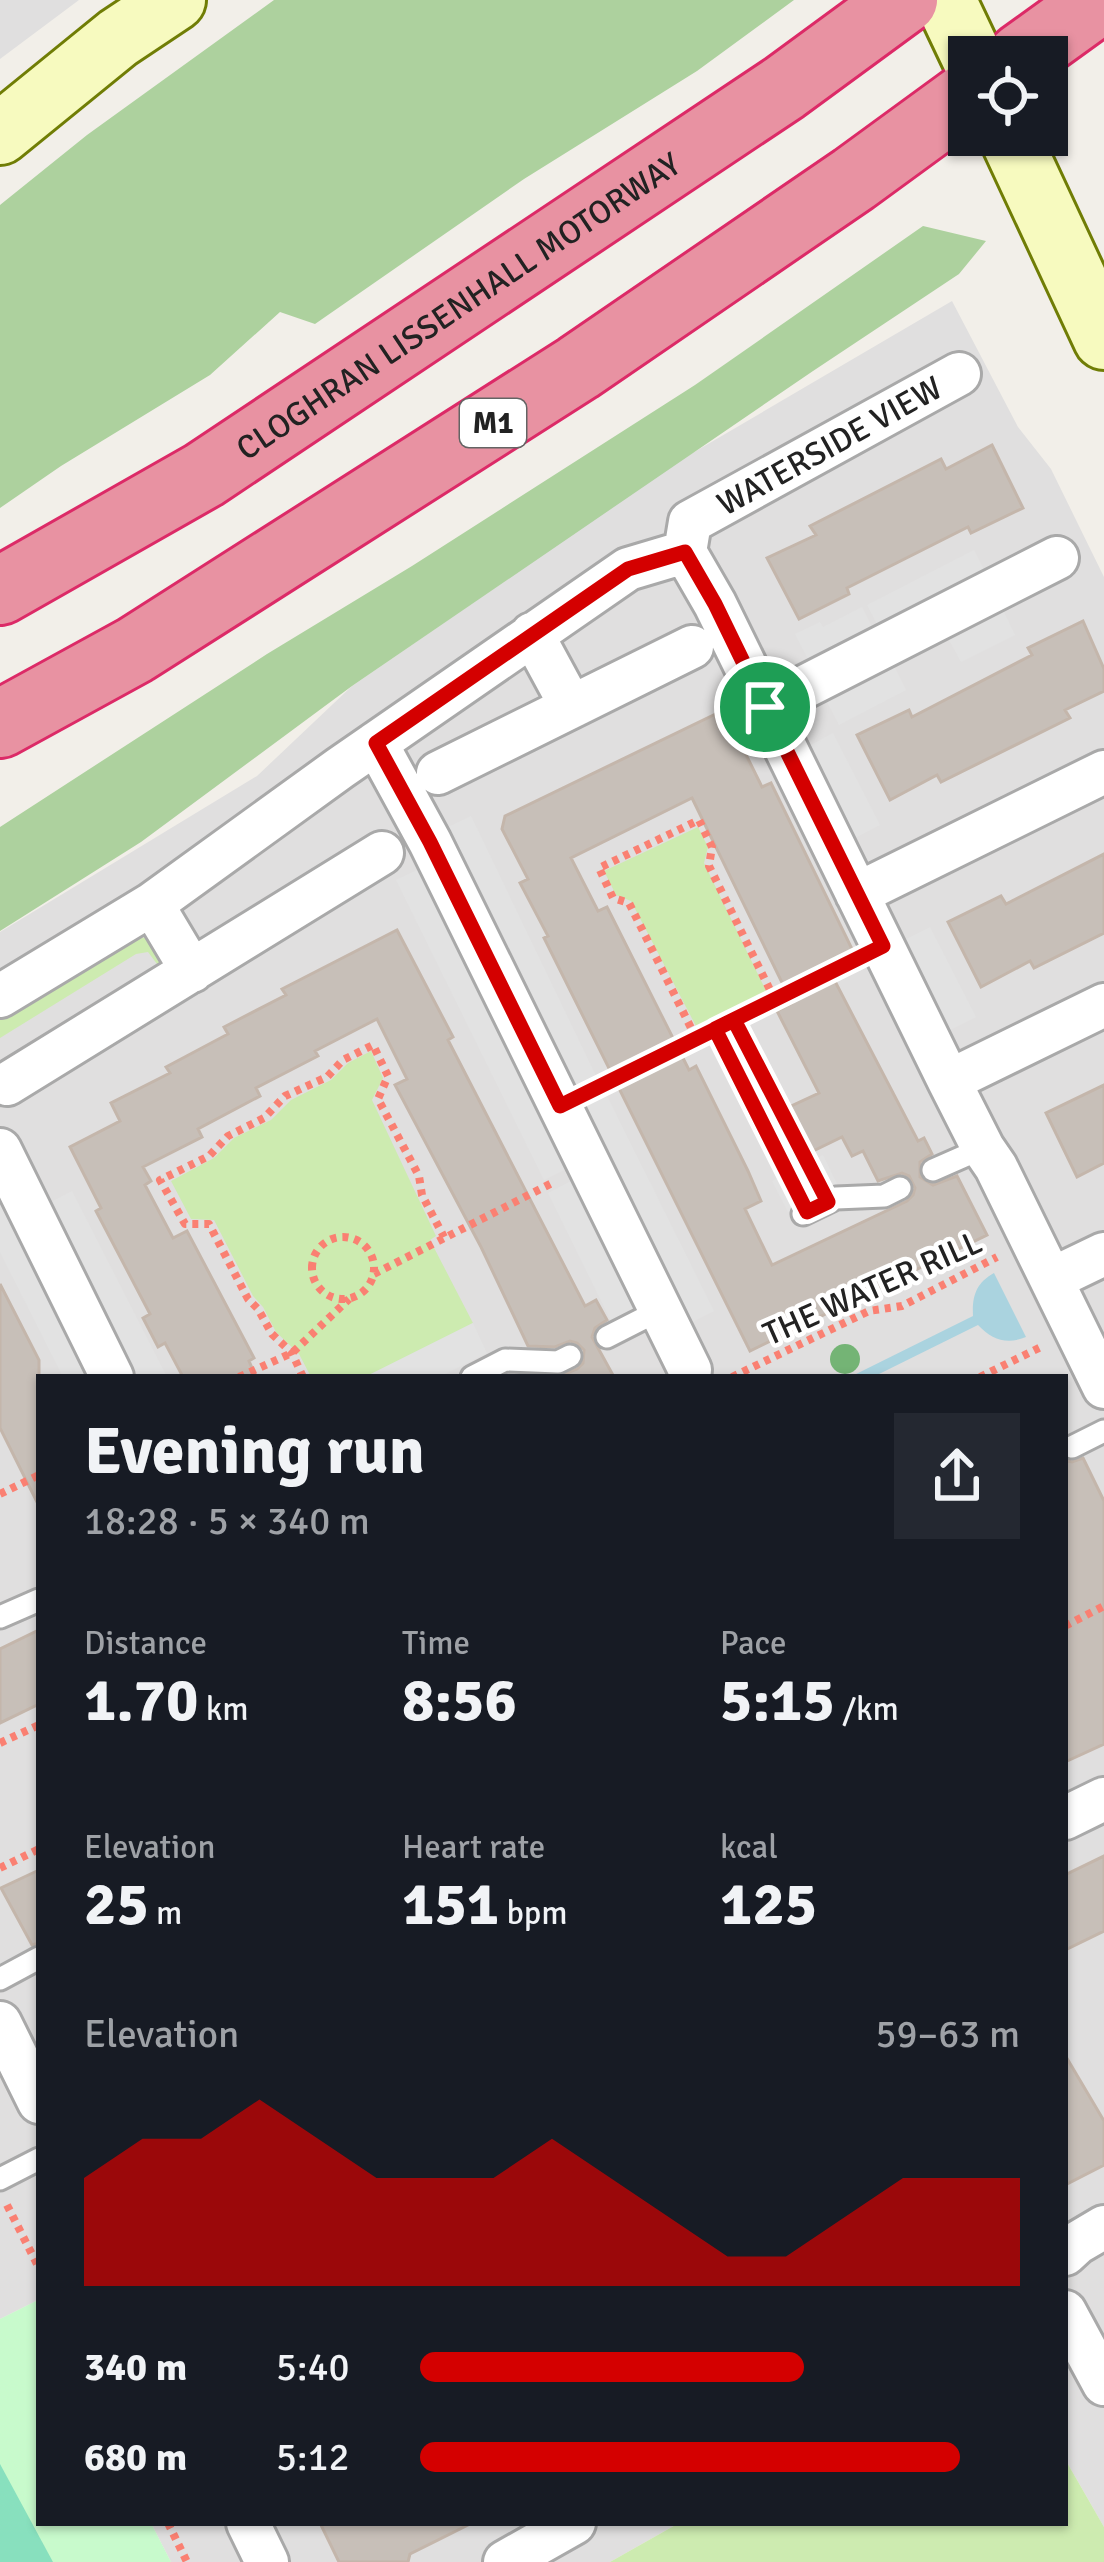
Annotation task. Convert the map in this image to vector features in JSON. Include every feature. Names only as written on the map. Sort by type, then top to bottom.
[{"type":"highway","name":"CLOGHRAN LISSENHALL MOTORWAY","points":[[0,590],[204,475],[784,88],[904,0]]},
{"type":"highway","points":[[1051,36],[1100,0]]},
{"type":"highway","name":"M1","points":[[0,724],[135,650],[578,368],[948,110]]},
{"type":"main road","points":[[0,134],[118,38],[175,0]]},
{"type":"main road","points":[[945,0],[962,36]]},
{"type":"main road","points":[[1019,156],[1104,339]]},
{"type":"street","name":"WATERSIDE VIEW","points":[[685,552],[690,522],[959,374]]},
{"type":"street","points":[[0,996],[152,904],[628,569],[685,552],[1104,1387]]},
{"type":"street","points":[[765,707],[1057,558]]},
{"type":"street","points":[[532,634],[571,706]]},
{"type":"street","points":[[421,782],[692,646]]},
{"type":"street","points":[[376,743],[421,782],[560,1106],[690,1370]]},
{"type":"street","points":[[857,894],[1104,772]]},
{"type":"street","points":[[7,1084],[382,853]]},
{"type":"street","points":[[152,904],[192,971]]},
{"type":"street","points":[[950,1082],[1104,1005]]},
{"type":"street","points":[[0,1150],[111,1374]]},
{"type":"street","points":[[1052,1280],[1104,1254]]},
{"type":"street","points":[[1068,1817],[1104,1799]]},
{"type":"street","points":[[0,2023],[36,2096]]},
{"type":"street","points":[[1068,2251],[1104,2228]]},
{"type":"street","points":[[1068,2318],[1104,2384]]},
{"type":"street","points":[[249,2526],[267,2562]]},
{"type":"street","points":[[505,2562],[569,2526]]},
{"type":"lane","points":[[933,1170],[983,1148]]},
{"type":"lane","points":[[812,1210],[836,1198],[884,1196],[900,1187]]},
{"type":"lane","points":[[607,1337],[660,1310]]},
{"type":"lane","points":[[478,1374],[505,1360],[558,1362],[569,1356]]},
{"type":"lane","points":[[1072,1447],[1104,1431]]},
{"type":"lane","points":[[0,1617],[36,1601]]},
{"type":"lane","points":[[0,1978],[36,1960]]},
{"type":"lane","points":[[0,2179],[36,2161]]},
{"type":"path","points":[[696,1038],[629,903],[614,898],[599,868],[699,820],[712,847],[709,866],[775,1000]]},
{"type":"path","points":[[560,1106],[883,946]]},
{"type":"path","points":[[734,1020],[812,1210]]},
{"type":"path","points":[[715,1029],[812,1210]]},
{"type":"path","points":[[302,1374],[292,1353],[248,1299],[209,1224],[185,1224],[160,1180],[209,1156],[228,1136],[264,1118],[285,1096],[327,1078],[343,1060],[374,1045],[388,1076],[378,1099],[444,1237]]},
{"type":"path","points":[[374,1274],[589,1165]]},
{"type":"path","points":[[246,1374],[292,1353],[369,1285],[374,1262],[369,1251],[349,1237],[337,1237],[316,1250],[312,1274],[325,1294],[350,1298]]},
{"type":"path","name":"THE WATER RILL","points":[[750,1373],[869,1311],[902,1306],[1032,1239]]},
{"type":"path","points":[[986,1374],[1077,1330]]},
{"type":"path","points":[[0,1494],[36,1476]]},
{"type":"path","points":[[1068,1624],[1104,1606]]},
{"type":"path","points":[[0,1744],[36,1726]]},
{"type":"path","points":[[0,1868],[36,1850]]},
{"type":"path","points":[[0,2191],[36,2262]]},
{"type":"path","points":[[170,2526],[188,2562]]},
{"type":"shaded area","points":[[0,0],[79,0],[0,59]]},
{"type":"shaded area","points":[[952,301],[1018,427],[1051,469],[1104,577],[1104,2527],[1068,2464],[1068,1374],[36,1374],[36,2301],[0,2319],[0,932],[257,776],[352,686],[684,458]]},
{"type":"shaded area","points":[[974,550],[987,576],[880,630],[867,605]]},
{"type":"shaded area","points":[[862,607],[875,633],[811,665],[795,634],[820,622],[823,627]]},
{"type":"shaded area","points":[[1003,610],[1015,635],[961,662],[948,638]]},
{"type":"shaded area","points":[[894,666],[906,690],[839,725],[826,700]]},
{"type":"shaded area","points":[[833,733],[880,825],[855,838],[809,746]]},
{"type":"shaded area","points":[[471,816],[597,1078],[573,1089],[446,828]]},
{"type":"shaded area","points":[[421,868],[570,1167],[544,1180],[396,880]]},
{"type":"shaded area","points":[[930,927],[976,1017],[948,1031],[902,941]]},
{"type":"shaded area","points":[[603,1088],[714,1311],[690,1323],[578,1100]]},
{"type":"shaded area","points":[[823,1155],[838,1186],[788,1212],[772,1181]]},
{"type":"shaded area","points":[[573,1180],[637,1311],[612,1323],[548,1193]]},
{"type":"shaded area","points":[[0,1191],[92,1374],[61,1374],[0,1252]]},
{"type":"shaded area","points":[[72,1191],[165,1374],[134,1374],[49,1203]]},
{"type":"shaded area","points":[[473,1323],[487,1353],[445,1374],[371,1374]]},
{"type":"shaded area","points":[[153,2526],[674,2526],[610,2562],[171,2562]]},
{"type":"green space","points":[[274,0],[794,0],[697,71],[524,179],[315,324],[280,312],[210,375],[0,508],[0,205],[87,135]]},
{"type":"green space","points":[[923,226],[986,241],[959,274],[352,686],[141,842],[0,931],[0,827],[695,385]]},
{"type":"green space","points":[[698,827],[708,847],[704,863],[769,997],[699,1032],[631,901],[616,895],[604,871]]},
{"type":"green space","points":[[132,936],[152,939],[166,956],[160,968],[148,952],[136,954],[0,1038],[0,1018]]},
{"type":"green space","points":[[371,1051],[383,1078],[372,1100],[436,1236],[430,1240],[473,1323],[371,1374],[309,1374],[253,1296],[214,1220],[191,1219],[171,1181],[214,1158],[234,1138],[271,1120],[291,1100],[331,1080],[348,1063]]},
{"type":"green space","points":[[36,2301],[36,2526],[153,2526],[171,2562],[0,2562],[0,2319]]},
{"type":"green space","points":[[0,2464],[53,2562],[0,2562]]},
{"type":"green space","points":[[1068,2464],[1104,2527],[1104,2562],[610,2562],[674,2526],[1068,2526]]},
{"type":"water","points":[[994,1273],[1026,1337],[1000,1340],[978,1325],[879,1374],[856,1374],[973,1316],[976,1291]]},
{"type":"building","points":[[992,445],[1023,508],[971,533],[968,527],[847,588],[849,594],[799,619],[767,558],[816,535],[810,526],[941,459],[946,469]]},
{"type":"building","points":[[1083,621],[1104,669],[1104,691],[1065,710],[1070,718],[941,782],[937,775],[890,800],[857,735],[909,710],[912,717],[1032,655],[1028,648]]},
{"type":"building","points":[[724,710],[762,787],[771,783],[853,951],[826,964],[918,1141],[924,1138],[932,1154],[920,1162],[920,1177],[933,1185],[957,1176],[987,1235],[750,1351],[544,938],[548,936],[520,883],[528,879],[502,829],[505,816]],"holes":[[[692,798],[792,1003],[777,1011],[819,1093],[787,1108],[809,1153],[842,1137],[852,1156],[863,1151],[878,1181],[902,1173],[915,1188],[907,1201],[772,1265],[745,1209],[761,1201],[748,1171],[696,1066],[689,1070],[607,907],[598,911],[571,858]]]},
{"type":"building","points":[[1104,854],[1104,933],[1034,968],[1030,961],[981,987],[948,922],[1001,896],[1006,904]]},
{"type":"building","points":[[397,930],[585,1306],[596,1300],[607,1320],[595,1328],[592,1337],[612,1374],[564,1374],[583,1363],[584,1350],[577,1343],[528,1346],[395,1085],[407,1079],[377,1019],[256,1088],[260,1096],[198,1129],[202,1137],[143,1167],[151,1181],[145,1185],[173,1238],[187,1231],[254,1358],[249,1361],[255,1374],[181,1374],[165,1343],[158,1347],[143,1318],[150,1314],[96,1211],[101,1208],[70,1147],[120,1121],[111,1103],[170,1073],[166,1067],[228,1034],[224,1027],[286,995],[282,989]]},
{"type":"building","points":[[1104,1085],[1104,1163],[1077,1177],[1046,1113]]},
{"type":"building","points":[[0,1284],[39,1360],[36,1500],[0,1428]]},
{"type":"building","points":[[1083,1458],[1104,1501],[1104,1744],[1068,1761],[1068,1461]]},
{"type":"building","points":[[36,1631],[36,1705],[0,1723],[0,1649]]},
{"type":"building","points":[[1104,1856],[1104,1931],[1068,1949],[1068,1874]]},
{"type":"building","points":[[36,1871],[36,1944],[32,1945],[1,1888]]},
{"type":"building","points":[[1068,2060],[1104,2121],[1104,2165],[1068,2183]]},
{"type":"building","points":[[321,2526],[466,2526],[410,2554],[408,2562],[339,2562]]},
{"type":"route","points":[[765,707],[685,552],[628,569],[376,743],[560,1106],[696,1038],[734,1020],[828,1202],[807,1212],[715,1029],[734,1020],[775,1000],[883,946],[765,707]]}]
